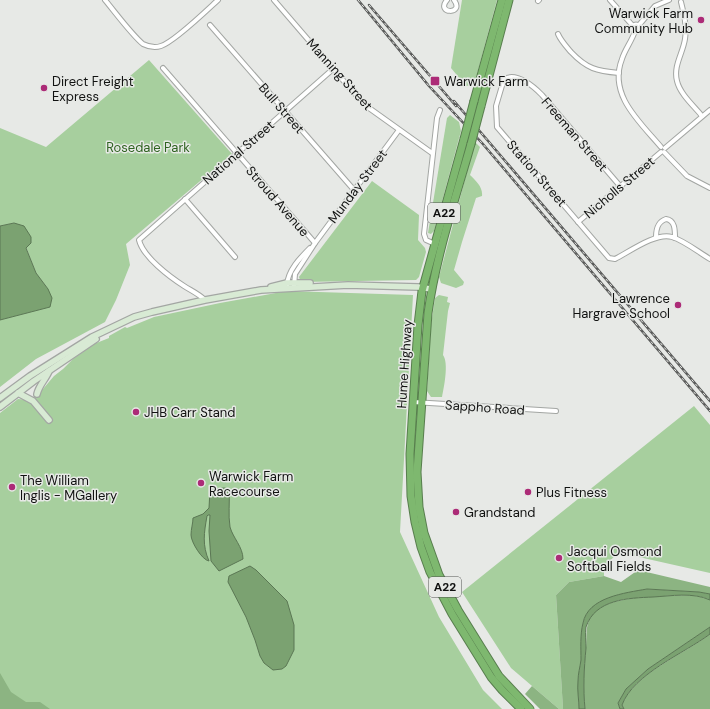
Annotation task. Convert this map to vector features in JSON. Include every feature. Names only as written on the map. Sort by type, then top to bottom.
[{"type":"highway","name":"Hume Highway","points":[[502,0],[422,287],[418,325],[417,472],[422,521],[434,563],[455,612],[491,677],[521,709]]},
{"type":"highway","name":"Hume Highway","points":[[417,402],[431,289],[509,0]]},
{"type":"highway","name":"Hume Highway","points":[[455,612],[499,676],[530,709]]},
{"type":"main road","points":[[0,398],[30,376],[78,345],[134,317],[205,300],[287,285],[320,287],[422,287],[431,289]]},
{"type":"main road","points":[[0,407],[49,371],[101,336],[139,316]]},
{"type":"main road","points":[[37,394],[49,371]]},
{"type":"main road","points":[[18,393],[33,401],[49,420]]},
{"type":"street","points":[[105,0],[144,44],[154,48],[160,47],[169,42],[218,0]]},
{"type":"street","name":"Manning Street","points":[[274,0],[333,69],[369,108],[432,152]]},
{"type":"street","points":[[444,7],[446,0]]},
{"type":"street","points":[[441,1],[447,11],[454,11],[456,5],[454,0]]},
{"type":"street","points":[[610,0],[633,26],[633,30],[635,31]]},
{"type":"street","points":[[669,0],[658,4],[650,10],[639,26],[640,30],[635,31],[621,60],[619,73],[620,90],[625,104],[663,150],[687,176],[710,188]]},
{"type":"street","points":[[680,1],[685,18],[686,33],[677,64],[677,80],[682,91],[702,116]]},
{"type":"street","points":[[633,26],[636,24],[639,26]]},
{"type":"street","name":"Bull Street","points":[[210,25],[354,190]]},
{"type":"street","points":[[558,34],[575,56],[588,68],[604,72],[619,73]]},
{"type":"street","name":"Stroud Avenue","points":[[164,68],[315,243]]},
{"type":"street","name":"National Street","points":[[205,300],[168,274],[141,246],[139,240],[333,69]]},
{"type":"street","name":"Freeman Street","points":[[506,77],[519,79],[535,88],[620,186]]},
{"type":"street","name":"Station Street","points":[[506,77],[503,81],[496,106],[497,127],[610,259],[615,259],[656,237]]},
{"type":"street","points":[[435,244],[426,240],[424,234],[436,118],[440,110]]},
{"type":"street","name":"Nicholls Street","points":[[578,222],[710,110]]},
{"type":"street","name":"Munday Street","points":[[294,285],[295,274],[298,268],[399,130]]},
{"type":"street","points":[[185,199],[235,257]]},
{"type":"street","points":[[675,238],[673,223],[670,220],[666,219],[659,224],[656,230],[656,237],[667,236],[675,238],[710,259]]},
{"type":"street","name":"Munday Street","points":[[287,285],[288,278],[292,271],[303,255],[315,243]]},
{"type":"street","name":"Sappho Road","points":[[417,402],[556,410]]},
{"type":"green space","points":[[462,0],[497,0],[474,85],[466,86],[451,68]]},
{"type":"green space","name":"Rosedale Park","points":[[149,60],[232,154],[126,244],[130,265],[116,300],[105,322],[36,359],[0,387],[0,320],[49,307],[48,289],[36,273],[26,247],[31,243],[14,223],[0,226],[0,128],[46,147]]},
{"type":"green space","points":[[450,115],[459,122],[461,131],[434,231],[431,234],[428,233],[447,118]]},
{"type":"green space","points":[[475,142],[480,147],[470,175],[480,187],[482,196],[476,198],[454,270],[464,282],[463,285],[456,288],[441,283],[439,277]]},
{"type":"green space","points":[[372,181],[419,215],[418,240],[425,248],[426,252],[419,277],[416,280],[301,282],[299,277]]},
{"type":"green space","name":"Warwick Farm Racecourse","points":[[287,291],[413,295],[400,532],[439,617],[483,690],[502,709],[0,709],[0,413],[18,399],[29,400],[41,392],[41,389],[43,389],[54,376],[73,359],[94,344],[109,338],[109,336],[125,327],[127,328],[154,317]]},
{"type":"green space","points":[[439,295],[448,297],[447,302],[450,303],[443,355],[446,364],[446,375],[442,397],[431,397],[427,391],[431,325],[435,298]]},
{"type":"green space","name":"Jacqui Osmond Softball Fields","points":[[694,406],[710,425],[710,573],[621,553],[615,556],[604,566],[604,576],[569,582],[556,595],[563,709],[559,709],[511,668],[462,592]]},
{"type":"shaded area","points":[[14,223],[24,226],[31,237],[31,243],[26,248],[36,273],[48,289],[52,298],[50,307],[0,320],[0,226]]},
{"type":"shaded area","points":[[224,488],[229,489],[230,527],[240,547],[243,559],[219,571],[211,561],[209,531],[210,515],[207,516],[204,539],[205,550],[209,561],[203,558],[197,550],[191,538],[191,533],[193,518],[203,514],[209,508],[210,490]]},
{"type":"shaded area","points":[[250,566],[256,570],[287,601],[294,625],[294,650],[286,666],[282,669],[273,670],[264,663],[246,617],[228,582],[229,576]]},
{"type":"shaded area","points":[[638,570],[710,587],[710,594],[647,589],[615,596],[599,602],[587,613],[583,622],[581,661],[578,682],[579,709],[563,709],[556,595],[569,582],[604,576],[621,582]]},
{"type":"shaded area","points":[[647,589],[699,592],[710,594],[710,600],[689,595],[634,598],[605,605],[597,611],[590,618],[586,627],[584,678],[585,709],[579,709],[578,676],[581,660],[582,628],[586,614],[592,607],[609,598],[628,592]]},
{"type":"shaded area","points":[[693,595],[710,600],[710,627],[648,669],[626,689],[618,703],[620,709],[585,709],[584,678],[586,644],[588,624],[591,616],[598,609],[623,600],[654,596]]},
{"type":"shaded area","points":[[710,627],[710,634],[661,665],[637,684],[628,694],[622,705],[624,709],[620,709],[618,703],[626,689],[648,669]]},
{"type":"shaded area","points":[[710,634],[710,709],[624,709],[622,705],[628,694],[648,674]]},
{"type":"shaded area","points":[[0,673],[11,692],[26,702],[40,702],[50,709],[0,709]]},
{"type":"shaded area","points":[[532,686],[559,709],[540,709],[525,694]]},
{"type":"railway","points":[[358,0],[429,86],[482,143],[710,411]]},
{"type":"railway","points":[[369,5],[456,106]]},
{"type":"railway","points":[[454,101],[710,401]]},
{"type":"place","name":"Warwick Farm Community Hub","points":[[701,20]]},
{"type":"place","name":"Warwick Farm","points":[[435,81]]},
{"type":"place","name":"Direct Freight Express","points":[[44,88]]},
{"type":"place","name":"Lawrence Hargrave School","points":[[678,305]]},
{"type":"place","name":"JHB Carr Stand","points":[[136,412]]},
{"type":"place","name":"Warwick Farm Racecourse","points":[[201,483]]},
{"type":"place","name":"The William Inglis - MGallery","points":[[12,487]]},
{"type":"place","name":"Plus Fitness","points":[[528,492]]},
{"type":"place","name":"Grandstand","points":[[456,512]]},
{"type":"place","name":"Jacqui Osmond Softball Fields","points":[[559,558]]}]
